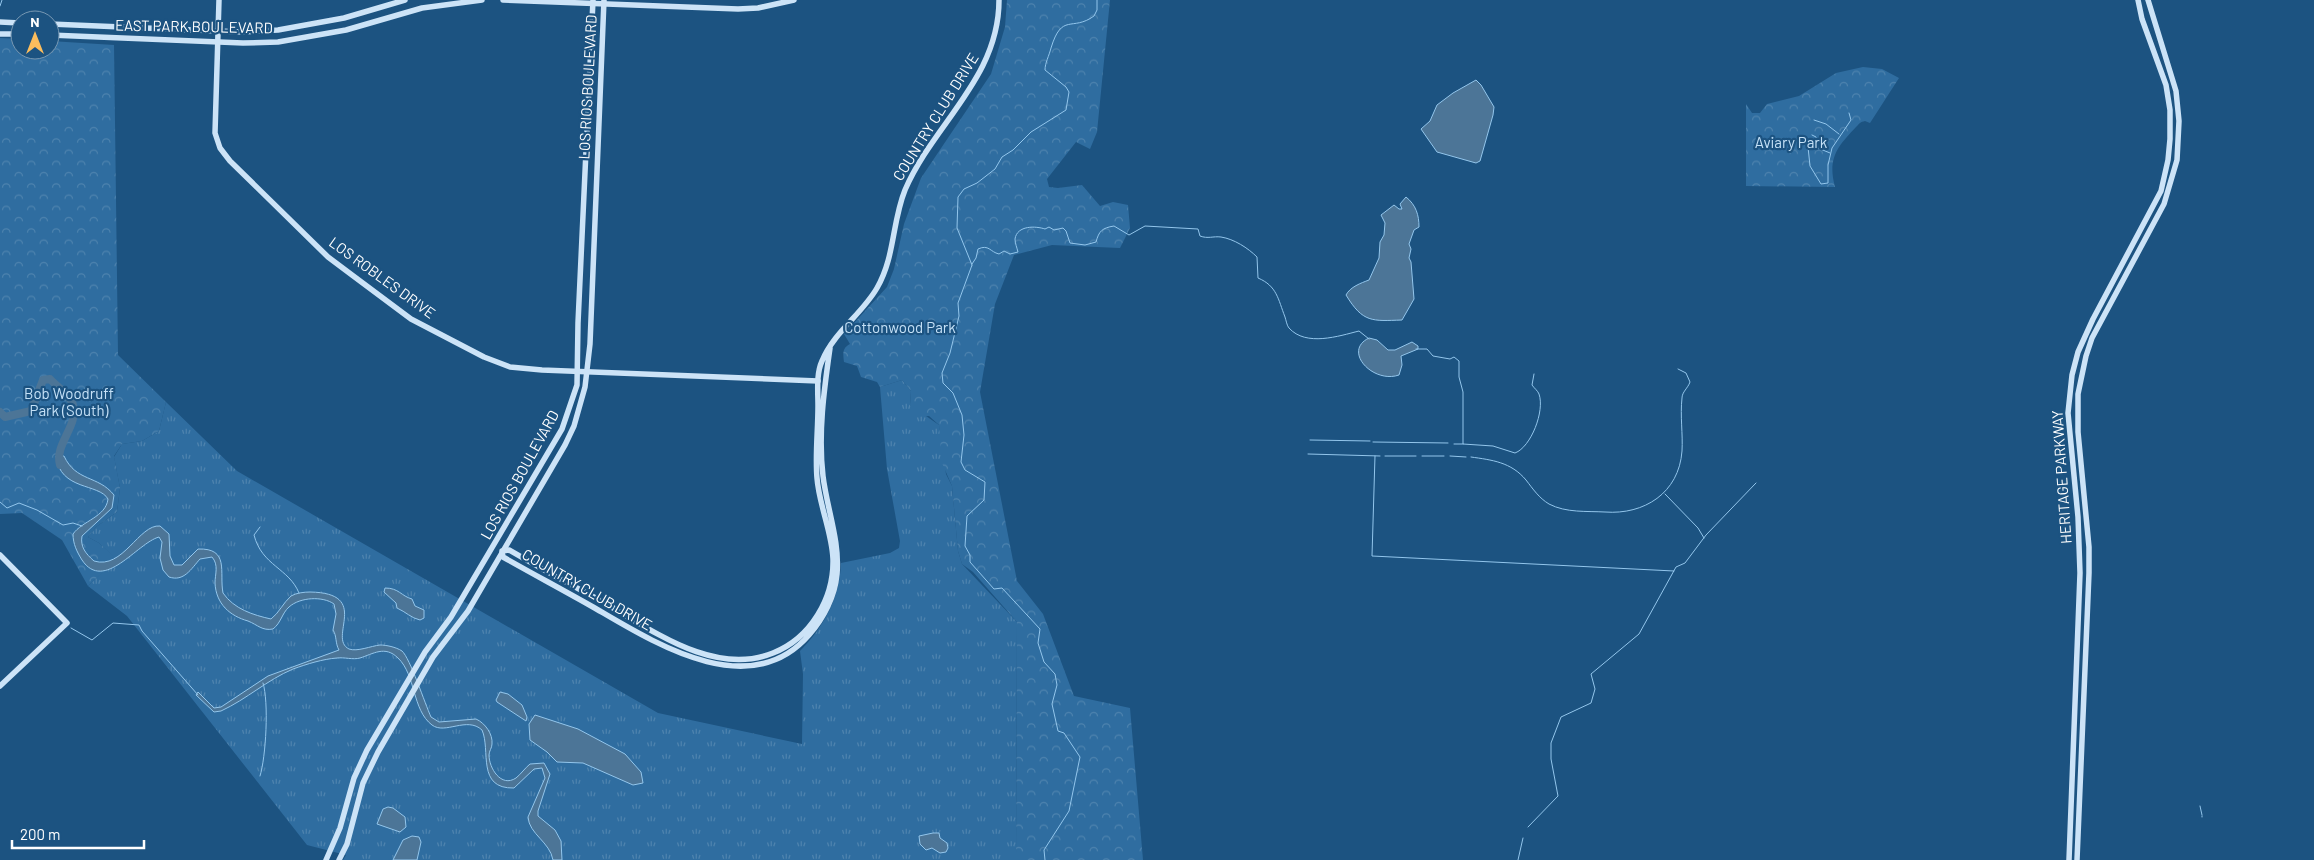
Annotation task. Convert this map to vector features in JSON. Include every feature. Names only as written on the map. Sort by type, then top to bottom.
[{"type":"main road","name":"LOS ROBLES DRIVE","points":[[220,0],[215,133],[220,148],[237,168],[328,257],[411,319],[470,351],[510,366],[578,372],[818,381]]},
{"type":"main road","name":"EAST PARK BOULEVARD","points":[[60,24],[218,31],[278,30],[320,24],[405,0]]},
{"type":"main road","name":"EAST PARK BOULEVARD","points":[[60,36],[243,43],[295,40],[346,30],[422,8],[482,0]]},
{"type":"main road","points":[[503,0],[691,3],[758,8],[794,0]]},
{"type":"main road","name":"COUNTRY CLUB DRIVE","points":[[830,348],[822,416],[823,477],[838,556],[837,576],[832,597],[821,620],[803,642],[790,651],[764,664],[754,665],[736,666],[696,660],[643,638],[503,557],[502,551],[509,550],[651,631],[706,654],[741,660],[762,656],[786,646],[816,619],[831,579],[833,558],[817,478],[818,381],[821,361],[836,337],[879,285],[892,251],[896,219],[904,192],[920,162],[986,63],[998,28],[999,0]]},
{"type":"main road","name":"HERITAGE PARKWAY","points":[[2069,860],[2080,573],[2078,517],[2068,413],[2072,375],[2078,352],[2093,318],[2160,191],[2168,160],[2170,139],[2170,110],[2166,85],[2142,20],[2138,0]]},
{"type":"main road","name":"HERITAGE PARKWAY","points":[[2077,860],[2089,573],[2089,547],[2078,432],[2078,394],[2092,338],[2168,195],[2179,140],[2176,91],[2167,55],[2151,15],[2148,0]]},
{"type":"main road","name":"LOS RIOS BOULEVARD","points":[[326,860],[340,828],[357,770],[425,652],[451,617],[556,441],[575,398],[578,372],[578,323],[593,2]]},
{"type":"main road","name":"LOS RIOS BOULEVARD","points":[[338,860],[347,844],[363,783],[386,738],[433,657],[468,611],[565,445],[579,411],[587,372],[604,2]]},
{"type":"main road","points":[[590,73],[601,75]]},
{"type":"main road","points":[[0,555],[67,623],[0,686]]},
{"type":"green space","name":"Cottonwood Park","points":[[1007,0],[1110,0],[1097,132],[1090,149],[1076,142],[1047,179],[1049,187],[1058,188],[1082,185],[1100,206],[1113,202],[1128,205],[1130,228],[1120,248],[1052,245],[1014,255],[995,304],[980,392],[1017,581],[1043,614],[1074,696],[1130,708],[1143,860],[1016,860],[1017,622],[973,572],[962,564],[958,551],[952,486],[942,463],[939,425],[929,416],[916,417],[910,405],[911,391],[902,380],[880,387],[877,382],[861,377],[857,366],[844,362],[844,349],[850,344],[844,334],[887,287],[894,269],[904,224],[921,178],[991,74],[1005,27]]},
{"type":"green space","name":"Bob Woodruff Park (South)","points":[[0,38],[10,38],[10,60],[60,60],[60,42],[114,45],[118,355],[166,402],[159,431],[142,441],[122,444],[114,456],[120,488],[117,512],[96,527],[88,537],[99,543],[117,559],[88,586],[62,540],[22,513],[0,514]]},
{"type":"green space","name":"Aviary Park","points":[[1863,67],[1882,69],[1899,78],[1870,123],[1865,121],[1860,123],[1839,147],[1833,160],[1832,168],[1835,187],[1746,186],[1746,104],[1752,113],[1760,113],[1767,104],[1799,96],[1836,73]]},
{"type":"green space","points":[[902,380],[911,391],[910,405],[939,425],[946,474],[952,486],[958,551],[962,564],[1017,622],[1016,860],[343,860],[346,855],[307,845],[127,616],[88,586],[116,559],[99,543],[88,537],[96,527],[117,512],[120,488],[114,457],[122,444],[142,441],[159,431],[166,402],[237,471],[658,713],[802,744],[803,674],[800,651],[809,642],[829,611],[838,588],[841,563],[890,553],[899,548],[900,541],[887,469],[880,387]]},
{"type":"shaded area","points":[[1476,80],[1494,107],[1480,161],[1476,163],[1437,152],[1421,129],[1430,121],[1437,105]]},
{"type":"shaded area","points":[[1406,197],[1415,207],[1419,223],[1419,227],[1414,230],[1409,244],[1411,249],[1409,258],[1411,262],[1414,299],[1402,320],[1376,320],[1358,311],[1346,295],[1359,284],[1369,280],[1379,258],[1380,242],[1384,235],[1385,223],[1381,215],[1394,205],[1402,209],[1400,204]]},
{"type":"shaded area","points":[[1369,338],[1377,340],[1388,350],[1395,350],[1412,342],[1418,346],[1418,349],[1401,356],[1402,365],[1399,375],[1389,377],[1380,375],[1371,371],[1360,358],[1361,344]]},
{"type":"shaded area","points":[[56,456],[64,456],[75,470],[101,484],[114,495],[112,508],[82,536],[84,550],[94,561],[104,562],[114,559],[145,532],[152,527],[160,526],[169,534],[170,556],[174,565],[182,565],[198,549],[215,552],[221,563],[223,593],[227,599],[238,607],[251,613],[271,619],[293,595],[310,592],[329,594],[339,600],[344,608],[342,636],[344,643],[349,649],[380,645],[391,646],[402,651],[409,662],[431,717],[439,722],[476,719],[485,726],[492,740],[489,755],[491,765],[501,779],[511,780],[516,778],[530,764],[544,763],[550,774],[538,816],[555,830],[561,841],[562,860],[553,860],[548,848],[529,823],[528,817],[545,778],[542,768],[534,769],[514,788],[502,787],[494,782],[487,767],[482,730],[470,725],[437,728],[432,725],[421,711],[404,665],[393,654],[384,651],[357,659],[326,659],[298,667],[284,673],[221,711],[214,712],[196,695],[198,692],[214,708],[221,707],[268,676],[339,650],[333,630],[336,614],[334,604],[318,599],[299,601],[287,609],[273,629],[263,628],[235,616],[221,603],[216,590],[216,566],[212,557],[200,559],[179,578],[169,577],[163,570],[160,558],[162,542],[159,537],[150,541],[110,569],[100,571],[91,569],[78,554],[73,534],[103,510],[108,499],[97,490],[72,481],[59,467]]},
{"type":"shaded area","points":[[385,588],[394,589],[412,599],[415,606],[424,610],[424,618],[417,619],[397,608],[396,603],[384,592]]},
{"type":"shaded area","points":[[500,692],[508,694],[522,705],[527,717],[526,721],[497,702],[496,700]]},
{"type":"shaded area","points":[[535,715],[578,729],[625,754],[641,772],[643,783],[633,785],[583,763],[557,762],[530,740],[529,724]]},
{"type":"shaded area","points":[[393,808],[405,817],[406,827],[400,832],[377,824],[383,809]]},
{"type":"shaded area","points":[[939,833],[940,838],[947,843],[948,848],[946,852],[940,853],[932,848],[926,850],[920,844],[919,836]]},
{"type":"shaded area","points":[[412,836],[419,837],[421,842],[417,860],[393,860],[403,840]]},
{"type":"waterway","points":[[0,6],[2,0]]},
{"type":"waterway","points":[[1045,860],[1044,850],[1069,811],[1080,757],[1064,733],[1058,731],[1052,704],[1057,685],[1055,674],[1044,662],[1038,643],[1040,629],[1002,588],[994,589],[970,562],[970,555],[965,546],[967,516],[984,500],[985,482],[965,470],[961,462],[964,435],[962,415],[953,393],[943,383],[942,373],[950,353],[959,316],[958,303],[972,265],[957,228],[958,197],[964,189],[977,183],[995,169],[1002,157],[1013,150],[1031,132],[1066,110],[1069,92],[1066,87],[1045,70],[1046,62],[1059,30],[1068,24],[1080,23],[1094,16],[1097,10],[1097,0]]},
{"type":"waterway","points":[[1808,147],[1810,166],[1821,184],[1828,183],[1828,165],[1832,148],[1851,120],[1849,113]]},
{"type":"waterway","points":[[1814,120],[1826,124],[1839,134]]},
{"type":"waterway","points":[[1812,135],[1816,137],[1818,148],[1830,153]]},
{"type":"waterway","points":[[972,264],[978,249],[985,247],[999,254],[1004,251],[1010,254],[1018,252],[1015,241],[1016,234],[1027,228],[1037,227],[1045,229],[1049,227],[1054,230],[1063,228],[1070,243],[1085,245],[1096,242],[1098,235],[1102,231],[1114,226],[1129,235],[1145,226],[1198,229],[1200,236],[1221,237],[1231,240],[1245,247],[1257,257],[1258,278],[1273,289],[1288,327],[1296,334],[1313,339],[1359,331],[1369,339]]},
{"type":"waterway","points":[[1416,349],[1427,349],[1433,356],[1450,359],[1454,357],[1459,361],[1459,377],[1463,392],[1463,444],[1493,446],[1515,453],[1521,449],[1535,428],[1540,410],[1539,394],[1532,385],[1534,374]]},
{"type":"waterway","points":[[1471,457],[1494,461],[1514,469],[1542,499],[1562,509],[1619,512],[1633,510],[1646,505],[1667,490],[1679,466],[1682,451],[1682,396],[1690,382],[1686,373],[1678,369]]},
{"type":"waterway","points":[[0,412],[5,417],[31,411],[43,380],[50,379],[72,402],[74,413],[70,428],[60,450],[60,465]]},
{"type":"waterway","points":[[1310,440],[1370,441]]},
{"type":"waterway","points":[[1373,442],[1448,443]]},
{"type":"waterway","points":[[1454,444],[1463,444]]},
{"type":"waterway","points":[[1308,454],[1380,456]]},
{"type":"waterway","points":[[1375,456],[1372,556],[1674,571]]},
{"type":"waterway","points":[[1385,456],[1416,456]]},
{"type":"waterway","points":[[1422,456],[1444,456]]},
{"type":"waterway","points":[[1450,456],[1466,457]]},
{"type":"waterway","points":[[1528,827],[1558,796],[1551,759],[1551,743],[1561,717],[1591,703],[1595,689],[1591,674],[1639,634],[1676,567],[1685,563],[1706,535],[1756,483]]},
{"type":"waterway","points":[[1665,494],[1698,528],[1704,538]]},
{"type":"waterway","points":[[0,502],[7,508],[19,503],[37,510],[63,525],[73,523],[82,526]]},
{"type":"waterway","points":[[260,527],[254,535],[263,554],[289,578],[299,593]]},
{"type":"waterway","points":[[71,628],[92,640],[113,623],[139,625],[142,631],[198,695]]},
{"type":"waterway","points":[[260,776],[266,730],[266,703],[263,683]]},
{"type":"waterway","points":[[2200,806],[2202,815]]},
{"type":"waterway","points":[[1518,860],[1523,838]]}]
